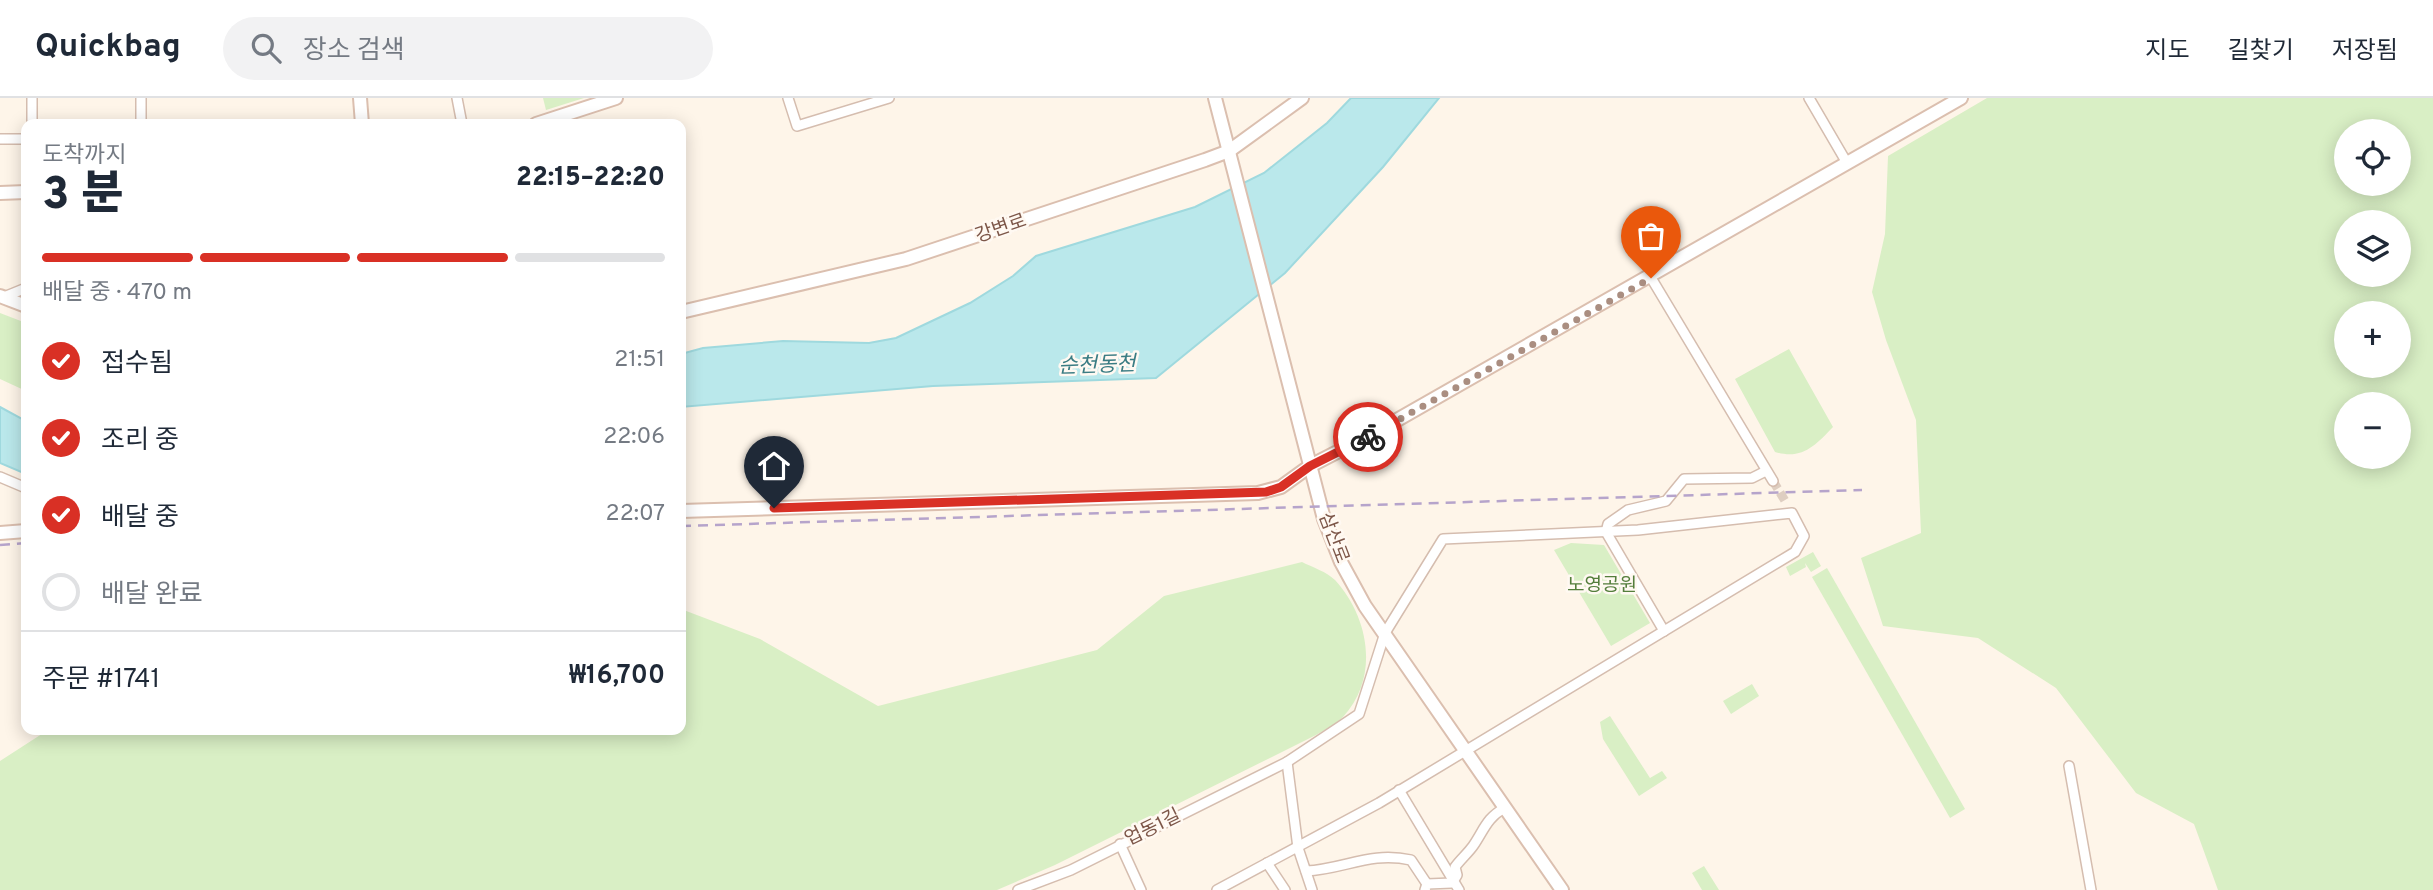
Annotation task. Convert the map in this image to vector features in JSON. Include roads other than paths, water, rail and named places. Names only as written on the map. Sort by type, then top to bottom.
[{"type":"main road","points":[[360,98],[362,119]]},
{"type":"main road","points":[[551,119],[616,98]]},
{"type":"main road","points":[[1215,98],[1228,151]]},
{"type":"main road","name":"강변로","points":[[686,311],[906,259],[1228,151],[1302,98]]},
{"type":"main road","points":[[686,511],[1258,493],[1281,487],[1310,466],[1961,98]]},
{"type":"main road","name":"삼산로","points":[[1228,151],[1324,519],[1341,562],[1463,750],[1562,890]]},
{"type":"main road","points":[[0,192],[21,192]]},
{"type":"main road","points":[[2,297],[21,304]]},
{"type":"main road","points":[[0,533],[21,531]]},
{"type":"street","points":[[32,98],[32,119]]},
{"type":"street","points":[[141,98],[141,119]]},
{"type":"street","points":[[457,98],[461,119]]},
{"type":"street","points":[[788,98],[797,126],[889,98]]},
{"type":"street","points":[[1809,98],[1847,163]]},
{"type":"street","points":[[0,139],[21,139]]},
{"type":"street","points":[[1650,276],[1773,481]]},
{"type":"street","points":[[2,297],[21,290]]},
{"type":"street","points":[[1664,631],[1606,532],[1608,524],[1621,513],[1666,501],[1684,479],[1752,478],[1766,471]]},
{"type":"street","points":[[0,477],[21,486]]},
{"type":"street","points":[[1217,890],[1298,848],[1399,790],[1796,552],[1804,536],[1789,508],[1606,532]]},
{"type":"street","name":"업동1길","points":[[1018,890],[1071,870],[1287,762],[1359,714],[1385,633],[1443,539],[1606,532]]},
{"type":"street","points":[[1287,762],[1298,848],[1312,890]]},
{"type":"street","points":[[2069,766],[2091,890]]},
{"type":"street","points":[[1399,790],[1459,890]]},
{"type":"street","points":[[1306,871],[1331,869],[1364,858],[1399,858],[1411,860],[1426,887],[1454,880],[1457,875],[1455,867],[1473,846],[1484,825],[1493,814],[1504,808]]},
{"type":"street","points":[[1120,844],[1141,890]]},
{"type":"street","points":[[1267,863],[1285,890]]},
{"type":"water","name":"순천동천","points":[[1351,98],[1439,98],[1383,167],[1285,273],[1156,378],[933,386],[686,407],[686,353],[703,348],[783,341],[869,343],[896,338],[970,303],[1013,276],[1036,256],[1195,207],[1264,173],[1327,123]]},
{"type":"water","points":[[0,407],[21,418],[21,472],[0,463]]},
{"type":"tunnel","points":[[1773,481],[1787,504]]},
{"type":"railway","points":[[686,526],[1862,490]]},
{"type":"railway","points":[[0,545],[21,543]]},
{"type":"park label","name":"노영공원","points":[[1602,586]]}]
